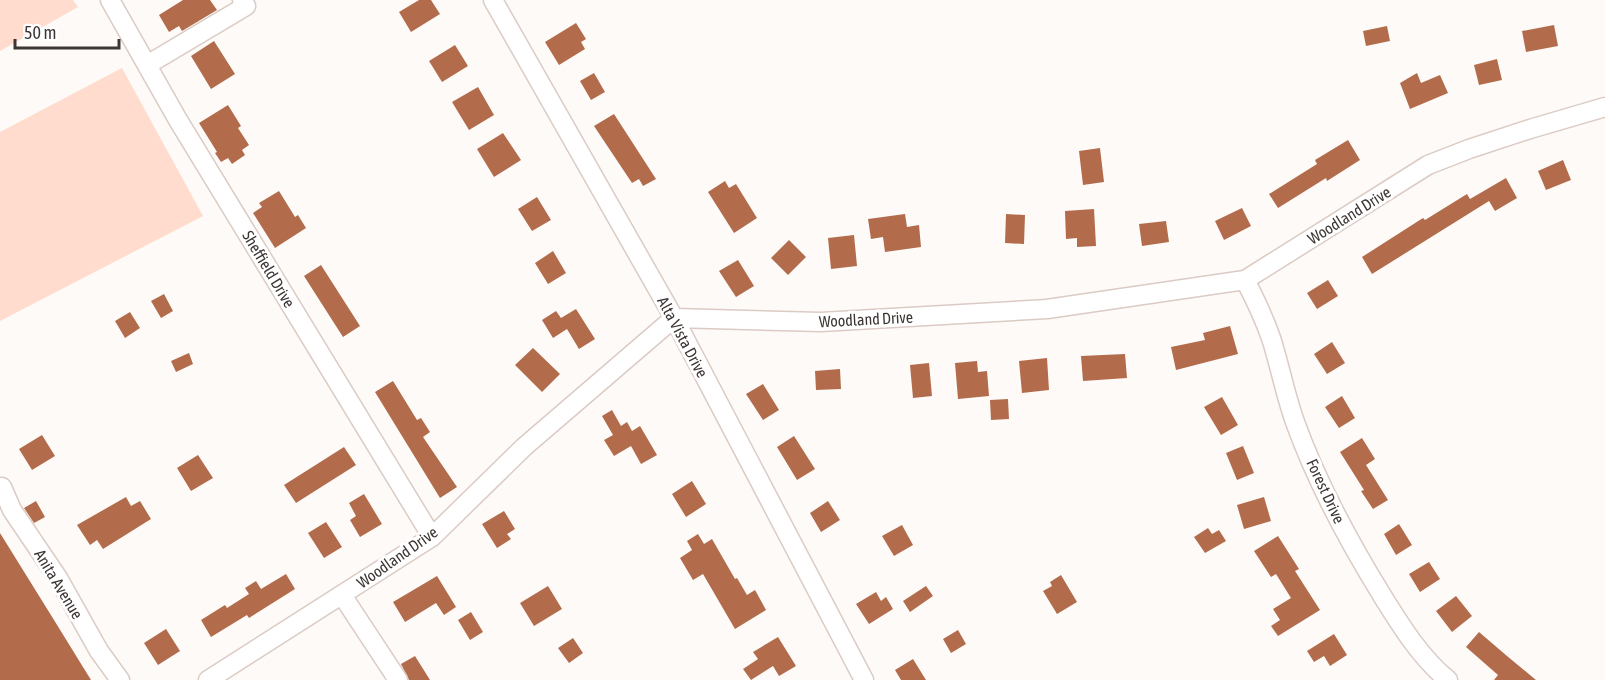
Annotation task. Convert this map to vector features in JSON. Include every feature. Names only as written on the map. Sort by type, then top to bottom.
[{"type":"street","name":"Sheffield Drive","points":[[110,0],[191,140],[432,537]]},
{"type":"street","points":[[147,65],[246,6],[242,0]]},
{"type":"street","name":"Alta Vista Drive","points":[[493,0],[674,318],[864,680]]},
{"type":"street","name":"Woodland Drive","points":[[208,680],[232,674],[342,595],[432,537],[524,447],[674,318],[821,322],[1047,309],[1245,280],[1428,165],[1510,135],[1605,107]]},
{"type":"street","name":"Forest Drive","points":[[1245,280],[1263,315],[1295,423],[1322,486],[1359,558],[1401,625],[1448,680]]},
{"type":"street","name":"Anita Avenue","points":[[2,487],[12,510],[58,578],[99,651],[120,680]]},
{"type":"street","points":[[342,595],[398,680]]},
{"type":"shaded area","points":[[0,0],[73,0],[78,7],[0,51]]},
{"type":"shaded area","points":[[122,68],[203,216],[0,321],[0,132]]},
{"type":"building","points":[[183,0],[210,0],[217,10],[182,31],[179,26],[169,32],[159,15]]},
{"type":"building","points":[[419,0],[431,0],[440,14],[411,32],[399,12]]},
{"type":"building","points":[[576,23],[586,39],[581,42],[585,49],[559,65],[545,42]]},
{"type":"building","points":[[1554,25],[1558,46],[1526,52],[1522,31]]},
{"type":"building","points":[[1387,26],[1390,41],[1366,46],[1363,31]]},
{"type":"building","points":[[214,41],[235,74],[211,89],[191,56]]},
{"type":"building","points":[[455,45],[468,66],[442,82],[429,61]]},
{"type":"building","points":[[1497,59],[1502,80],[1479,85],[1474,65]]},
{"type":"building","points":[[594,73],[605,92],[591,100],[580,81]]},
{"type":"building","points":[[1417,73],[1421,83],[1440,75],[1448,93],[1410,109],[1400,83]]},
{"type":"building","points":[[478,87],[494,115],[469,130],[452,102]]},
{"type":"building","points":[[228,105],[241,126],[238,128],[249,145],[242,150],[245,155],[232,164],[228,158],[221,162],[199,123]]},
{"type":"building","points":[[614,114],[656,179],[643,186],[639,179],[632,183],[594,126]]},
{"type":"building","points":[[503,133],[521,160],[494,177],[477,149]]},
{"type":"building","points":[[1348,140],[1360,160],[1278,208],[1269,194],[1317,164],[1315,160]]},
{"type":"building","points":[[1100,148],[1104,182],[1083,185],[1079,151]]},
{"type":"building","points":[[1563,160],[1571,180],[1546,190],[1538,171]]},
{"type":"building","points":[[1506,178],[1517,198],[1495,211],[1489,201],[1372,274],[1362,257],[1423,218],[1425,220],[1467,194],[1470,199]]},
{"type":"building","points":[[725,181],[729,188],[736,184],[757,218],[734,233],[708,192]]},
{"type":"building","points":[[279,191],[295,217],[298,215],[306,228],[275,248],[253,213],[262,207],[259,203]]},
{"type":"building","points":[[537,197],[551,220],[532,231],[518,209]]},
{"type":"building","points":[[1242,208],[1251,226],[1224,240],[1215,221]]},
{"type":"building","points":[[1094,209],[1096,246],[1077,247],[1077,238],[1066,239],[1065,211]]},
{"type":"building","points":[[905,214],[907,227],[919,225],[921,247],[885,252],[883,237],[871,239],[868,219]]},
{"type":"building","points":[[1006,214],[1025,215],[1024,244],[1005,243]]},
{"type":"building","points":[[1166,221],[1169,242],[1142,246],[1139,224]]},
{"type":"building","points":[[854,235],[857,266],[831,269],[828,238]]},
{"type":"building","points":[[789,240],[806,257],[788,275],[771,258]]},
{"type":"building","points":[[553,251],[566,273],[548,284],[535,263]]},
{"type":"building","points":[[738,260],[754,286],[736,297],[719,271]]},
{"type":"building","points":[[321,265],[360,326],[343,337],[304,276]]},
{"type":"building","points":[[1328,280],[1338,296],[1317,309],[1307,293]]},
{"type":"building","points":[[164,294],[173,311],[161,318],[151,301]]},
{"type":"building","points":[[576,309],[595,339],[579,349],[567,329],[553,338],[542,320],[556,311],[561,318]]},
{"type":"building","points":[[130,312],[140,328],[125,338],[115,321]]},
{"type":"building","points":[[1230,326],[1238,354],[1176,370],[1171,347],[1205,340],[1203,333]]},
{"type":"building","points":[[1332,342],[1345,363],[1327,374],[1314,354]]},
{"type":"building","points":[[533,348],[560,374],[542,392],[515,365]]},
{"type":"building","points":[[189,353],[193,364],[176,372],[171,361]]},
{"type":"building","points":[[1125,354],[1127,378],[1083,381],[1081,356]]},
{"type":"building","points":[[1047,358],[1049,390],[1022,393],[1019,361]]},
{"type":"building","points":[[977,361],[978,372],[987,371],[989,396],[958,399],[955,363]]},
{"type":"building","points":[[929,363],[932,396],[913,398],[910,365]]},
{"type":"building","points":[[840,369],[841,389],[816,390],[815,371]]},
{"type":"building","points":[[393,381],[417,420],[421,418],[430,432],[423,437],[457,487],[440,498],[375,392]]},
{"type":"building","points":[[763,384],[779,410],[763,420],[746,394]]},
{"type":"building","points":[[1342,396],[1355,418],[1339,428],[1325,407]]},
{"type":"building","points":[[1222,397],[1238,425],[1221,435],[1204,407]]},
{"type":"building","points":[[1008,399],[1009,419],[991,420],[990,400]]},
{"type":"building","points":[[612,410],[621,426],[627,422],[632,431],[640,426],[657,455],[641,464],[631,446],[614,456],[604,440],[613,435],[602,416]]},
{"type":"building","points":[[42,435],[55,456],[32,470],[19,449]]},
{"type":"building","points":[[794,436],[815,469],[797,480],[777,447]]},
{"type":"building","points":[[1362,438],[1375,459],[1366,465],[1388,500],[1373,509],[1340,452]]},
{"type":"building","points":[[1243,446],[1254,473],[1237,480],[1226,453]]},
{"type":"building","points":[[344,447],[356,465],[296,503],[284,485]]},
{"type":"building","points":[[198,455],[213,478],[191,491],[177,468]]},
{"type":"building","points":[[692,481],[706,504],[686,517],[672,494]]},
{"type":"building","points":[[364,494],[382,524],[360,537],[350,520],[356,516],[349,503]]},
{"type":"building","points":[[126,497],[131,506],[140,501],[151,519],[103,549],[97,540],[90,545],[77,525]]},
{"type":"building","points":[[1264,497],[1271,521],[1244,529],[1237,505]]},
{"type":"building","points":[[36,501],[45,517],[34,523],[24,508]]},
{"type":"building","points":[[828,501],[840,520],[821,532],[810,513]]},
{"type":"building","points":[[504,511],[515,529],[507,534],[511,539],[497,548],[482,524]]},
{"type":"building","points":[[326,522],[342,547],[324,558],[308,533]]},
{"type":"building","points":[[1399,524],[1412,545],[1396,555],[1384,534]]},
{"type":"building","points":[[902,525],[913,545],[894,556],[882,536]]},
{"type":"building","points":[[1208,528],[1212,534],[1219,530],[1226,541],[1205,553],[1194,537]]},
{"type":"building","points":[[0,533],[54,620],[91,680],[0,680]]},
{"type":"building","points":[[698,534],[704,544],[712,539],[747,595],[755,590],[766,610],[735,629],[703,574],[693,580],[680,558],[692,550],[687,541]]},
{"type":"building","points":[[1278,536],[1299,569],[1295,571],[1320,610],[1278,636],[1271,626],[1280,620],[1273,609],[1291,598],[1276,574],[1271,577],[1254,551]]},
{"type":"building","points":[[1429,562],[1440,579],[1420,592],[1409,574]]},
{"type":"building","points":[[286,574],[295,589],[249,618],[247,615],[211,637],[201,620],[225,605],[227,608],[249,594],[245,588],[256,581],[261,589]]},
{"type":"building","points":[[1061,575],[1077,602],[1057,614],[1043,591],[1052,586],[1050,582]]},
{"type":"building","points":[[437,576],[456,607],[444,615],[436,603],[405,622],[393,602]]},
{"type":"building","points":[[548,586],[562,609],[534,626],[520,603]]},
{"type":"building","points":[[926,586],[933,596],[910,612],[903,601]]},
{"type":"building","points":[[876,592],[881,601],[886,597],[893,609],[869,624],[856,604]]},
{"type":"building","points":[[1456,596],[1472,616],[1452,632],[1436,611]]},
{"type":"building","points":[[471,612],[483,632],[470,640],[458,620]]},
{"type":"building","points":[[166,629],[180,651],[158,665],[144,643]]},
{"type":"building","points":[[958,630],[966,644],[951,653],[943,639]]},
{"type":"building","points":[[1479,632],[1536,680],[1494,680],[1498,675],[1466,647]]},
{"type":"building","points":[[1334,634],[1347,655],[1330,666],[1324,656],[1314,662],[1307,651]]},
{"type":"building","points":[[778,637],[796,666],[779,676],[773,666],[751,680],[743,669],[758,659],[753,652]]},
{"type":"building","points":[[573,638],[583,653],[569,663],[558,648]]},
{"type":"building","points":[[415,656],[430,680],[409,680],[401,664]]},
{"type":"building","points":[[913,659],[926,680],[901,680],[895,670]]}]
